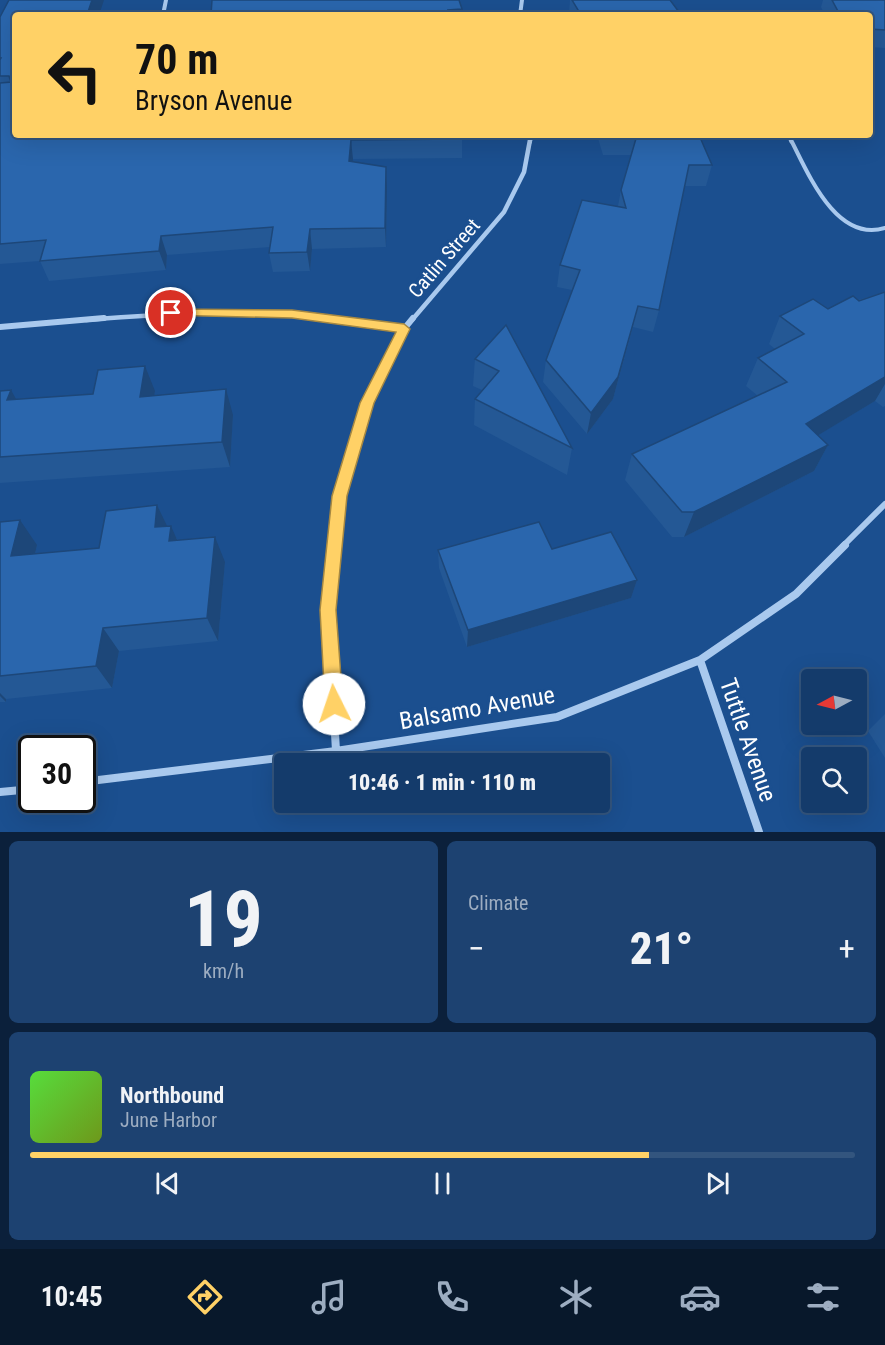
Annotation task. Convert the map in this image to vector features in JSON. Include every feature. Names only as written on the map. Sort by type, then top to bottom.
[{"type":"street","name":"Catlin Street","points":[[336,751],[328,610],[340,496],[367,403],[404,329],[504,212],[524,172],[530,138]]},
{"type":"street","points":[[0,327],[171,313],[292,314],[404,329]]},
{"type":"street","name":"Balsamo Avenue","points":[[96,780],[336,751],[557,717],[700,660],[796,594],[885,504]]},
{"type":"street","name":"Tuttle Avenue","points":[[700,660],[759,832]]},
{"type":"street","points":[[0,792],[18,790]]},
{"type":"lane","points":[[790,138],[826,204],[840,219],[862,229],[881,230],[885,228]]},
{"type":"building","points":[[9,0],[92,0],[88,12],[12,12],[12,138],[462,139],[351,140],[349,161],[386,167],[385,228],[310,229],[307,252],[269,253],[273,227],[161,236],[159,251],[40,261],[46,240],[0,244],[0,83],[11,82],[9,76],[0,76],[0,17]]},
{"type":"building","points":[[212,0],[459,0],[462,9],[448,10],[449,12],[211,12]]},
{"type":"building","points":[[572,0],[670,0],[679,12],[579,12]]},
{"type":"building","points":[[832,0],[885,0],[885,30],[873,29],[873,12],[838,12]]},
{"type":"building","points":[[636,138],[700,138],[712,165],[689,165],[659,310],[638,306],[618,377],[591,413],[546,360],[580,270],[560,265],[582,200],[626,208],[621,190]]},
{"type":"building","points":[[885,292],[885,377],[806,424],[828,445],[694,512],[682,512],[632,454],[787,382],[758,358],[804,334],[780,316],[813,299],[828,309],[853,296],[859,301]]},
{"type":"building","points":[[506,325],[572,448],[475,399],[499,371],[475,359]]},
{"type":"building","points":[[145,366],[140,397],[226,389],[222,442],[0,457],[0,391],[11,390],[7,400],[93,394],[98,370]]},
{"type":"building","points":[[157,505],[155,527],[171,526],[169,541],[215,537],[207,618],[103,628],[96,666],[0,676],[0,522],[20,520],[11,556],[99,548],[106,511]]},
{"type":"building","points":[[539,522],[552,549],[611,532],[637,580],[468,630],[438,550]]},
{"type":"route","points":[[171,313],[292,314],[404,329],[367,403],[340,496],[328,610],[334,704]]}]
